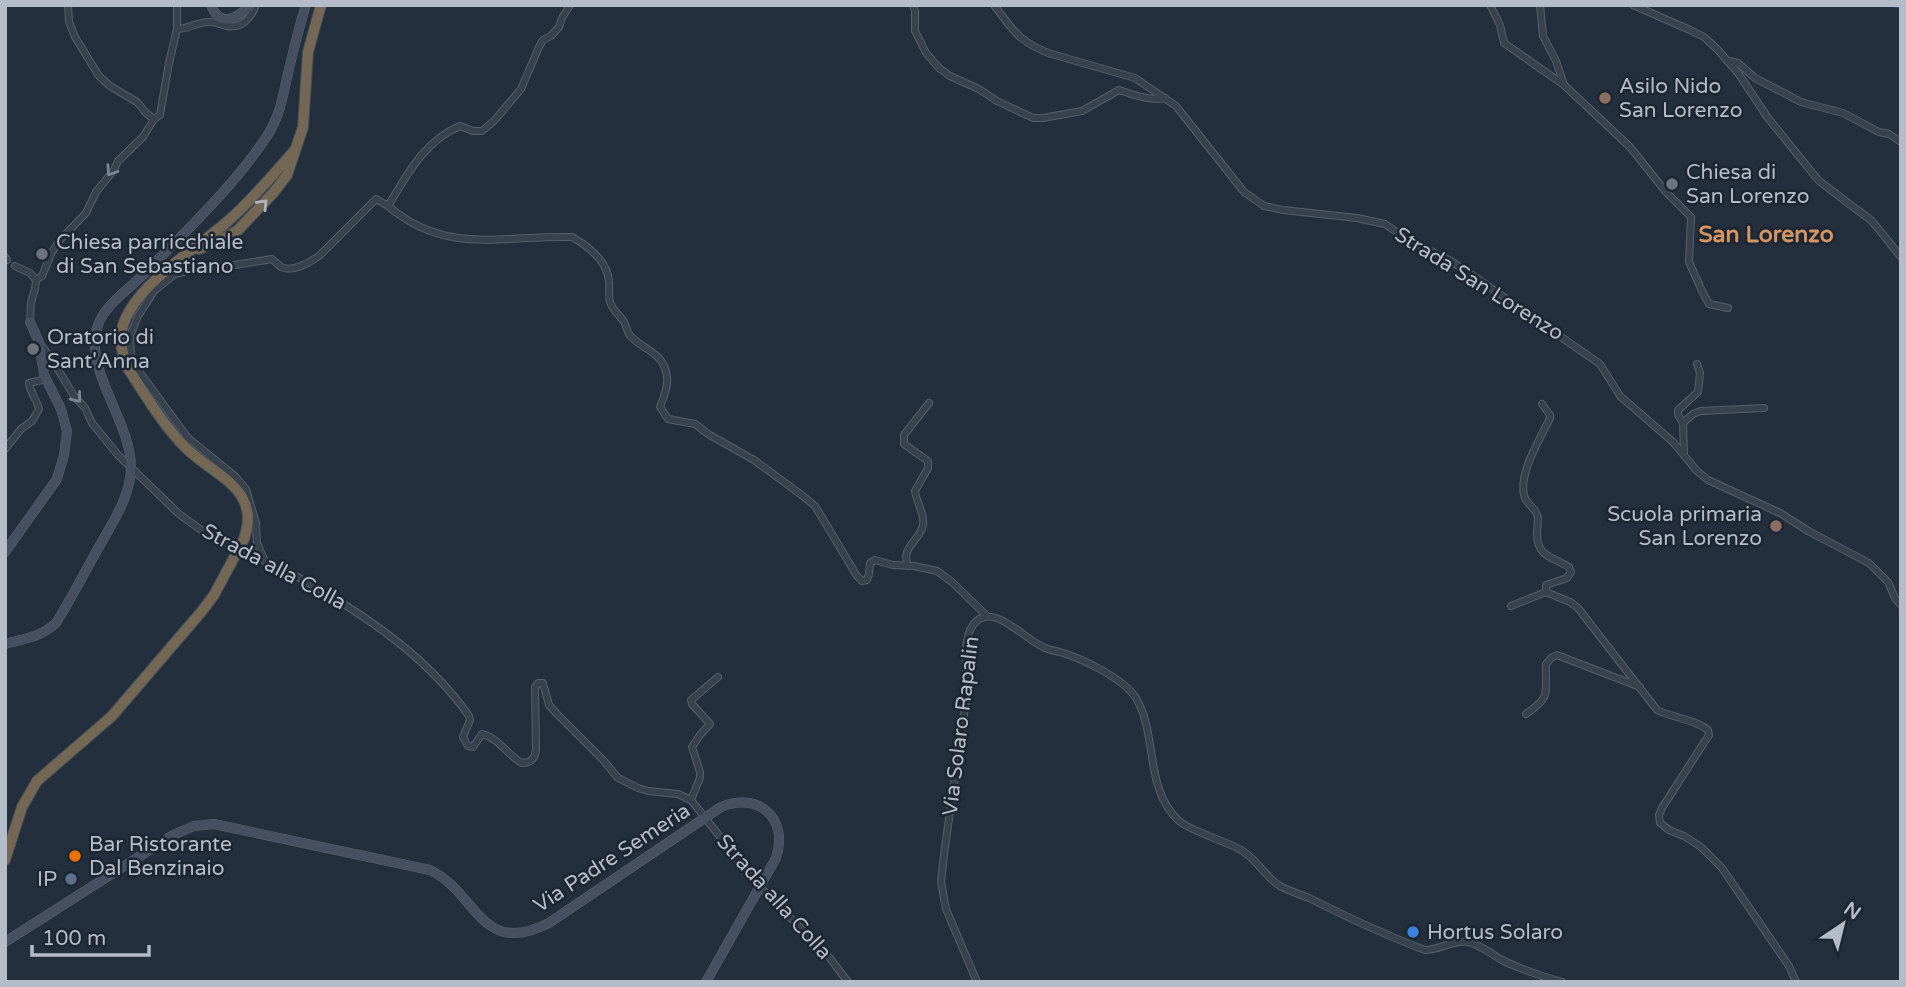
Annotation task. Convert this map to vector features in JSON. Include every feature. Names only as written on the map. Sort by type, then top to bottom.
[{"type":"highway","points":[[5,860],[22,807],[37,781],[112,716],[202,611],[215,595],[247,530],[247,511],[239,493],[176,437],[127,367],[121,336],[131,308],[163,273],[187,254],[238,230],[282,183],[303,127],[308,52],[321,5]]},
{"type":"highway","points":[[311,36],[329,5]]},
{"type":"main road","points":[[211,5],[216,14],[230,19],[236,18],[253,5]]},
{"type":"main road","points":[[5,644],[33,638],[45,633],[56,623],[124,498],[131,467],[129,445],[100,372],[95,338],[102,317],[192,225],[268,135],[277,118],[306,5]]},
{"type":"main road","points":[[5,552],[57,479],[64,455],[64,420],[44,375],[39,342],[30,322]]},
{"type":"main road","name":"Via Padre Semeria","points":[[5,942],[173,835],[194,825],[214,824],[430,870],[450,881],[485,921],[495,928],[512,934],[528,932],[549,923],[705,818],[733,803],[757,805],[768,812],[776,822],[780,846],[776,858],[706,982]]},
{"type":"street","points":[[68,5],[69,22],[75,37],[99,76],[137,102],[154,119]]},
{"type":"street","points":[[36,280],[42,276],[59,241],[86,213],[96,192],[118,161],[143,137],[154,119],[160,115],[177,29],[177,5]]},
{"type":"street","points":[[177,29],[205,22],[239,26],[252,15],[253,5]]},
{"type":"street","points":[[388,205],[415,162],[443,135],[460,126],[482,131],[494,121],[521,89],[543,40],[556,32],[570,5]]},
{"type":"street","points":[[913,5],[915,31],[926,53],[939,68],[997,101],[1034,118],[1082,111],[1119,90],[1158,100],[1166,98]]},
{"type":"street","name":"Strada San Lorenzo","points":[[994,5],[1020,37],[1033,46],[1048,53],[1135,78],[1166,98],[1184,114],[1244,192],[1264,206],[1385,224],[1408,240],[1448,260],[1600,364],[1620,396],[1673,442],[1708,480],[1780,513],[1869,563],[1888,582],[1901,605]]},
{"type":"street","points":[[1490,5],[1500,25],[1504,43],[1563,85],[1630,147],[1666,192],[1691,217],[1689,262],[1709,304],[1728,308]]},
{"type":"street","points":[[1540,5],[1543,36],[1556,61],[1563,85]]},
{"type":"street","points":[[1633,5],[1704,37],[1738,73],[1768,118],[1819,181],[1872,221],[1901,257]]},
{"type":"street","points":[[1727,61],[1738,62],[1755,78],[1801,102],[1843,113],[1901,142]]},
{"type":"street","points":[[265,561],[257,544],[256,523],[246,489],[227,469],[188,438],[138,370],[131,355],[130,336],[138,316],[154,291],[172,273],[266,259],[272,259],[280,267],[298,267],[319,256],[376,199],[422,229],[438,235],[467,240],[572,237],[582,243],[605,266],[609,280],[609,301],[624,321],[626,331],[664,365],[668,390],[660,407],[668,419],[695,424],[754,460],[803,495],[815,506],[862,580],[867,580],[870,563],[875,560],[937,571],[987,616]]},
{"type":"street","points":[[146,272],[158,265]]},
{"type":"street","points":[[15,266],[30,273],[36,280],[30,322]]},
{"type":"street","name":"Strada alla Colla","points":[[39,342],[74,396],[85,408],[92,423],[118,455],[179,514],[211,537],[228,542],[310,584],[358,613],[432,671],[469,716],[463,737],[468,746],[473,747],[482,734],[486,734],[516,760],[522,763],[531,761],[536,754],[535,687],[541,683],[545,686],[550,705],[557,714],[618,778],[638,788],[678,794],[691,800],[759,886],[829,957],[848,982]]},
{"type":"street","points":[[1684,455],[1683,424],[1678,410],[1699,391],[1700,373],[1697,364]]},
{"type":"street","points":[[5,449],[21,429],[32,421],[39,409],[29,389],[29,383],[46,379]]},
{"type":"street","points":[[908,566],[905,554],[923,526],[915,491],[928,468],[928,461],[904,444],[904,435],[929,403]]},
{"type":"street","points":[[1542,404],[1548,410],[1550,418],[1525,474],[1524,496],[1538,516],[1539,548],[1544,555],[1566,565],[1571,572],[1567,578],[1546,585],[1546,592]]},
{"type":"street","points":[[1683,424],[1693,414],[1702,411],[1764,408]]},
{"type":"street","points":[[1511,606],[1546,592],[1570,601],[1657,710],[1702,725],[1708,730],[1709,735],[1662,807],[1660,823],[1701,847],[1722,868],[1789,966],[1796,982]]},
{"type":"street","name":"Via Solaro Rapalin","points":[[977,982],[946,909],[942,882],[966,697],[965,661],[970,631],[977,620],[987,616],[999,618],[1030,641],[1080,660],[1122,682],[1144,714],[1157,785],[1166,805],[1180,822],[1244,851],[1282,888],[1425,950],[1435,950],[1464,941],[1476,944],[1505,961],[1540,976],[1562,982]]},
{"type":"street","points":[[1526,714],[1544,699],[1546,664],[1558,655],[1640,687]]},
{"type":"street","points":[[691,800],[701,772],[692,747],[710,724],[691,700],[718,677]]},
{"type":"waterway","points":[[1886,5],[1901,7]]},
{"type":"place","name":"Asilo Nido San Lorenzo","points":[[1605,98]]},
{"type":"place","name":"Chiesa di San Lorenzo","points":[[1672,184]]},
{"type":"place","name":"Chiesa parricchiale di San Sebastiano","points":[[42,254]]},
{"type":"place","name":"Oratorio di Sant'Anna","points":[[33,349]]},
{"type":"place","name":"Scuola primaria San Lorenzo","points":[[1776,526]]},
{"type":"place","name":"Bar Ristorante Dal Benzinaio","points":[[75,856]]},
{"type":"place","name":"IP","points":[[71,879]]},
{"type":"place","name":"Hortus Solaro","points":[[1413,932]]},
{"type":"district","name":"San Lorenzo","points":[[1766,235]]}]
